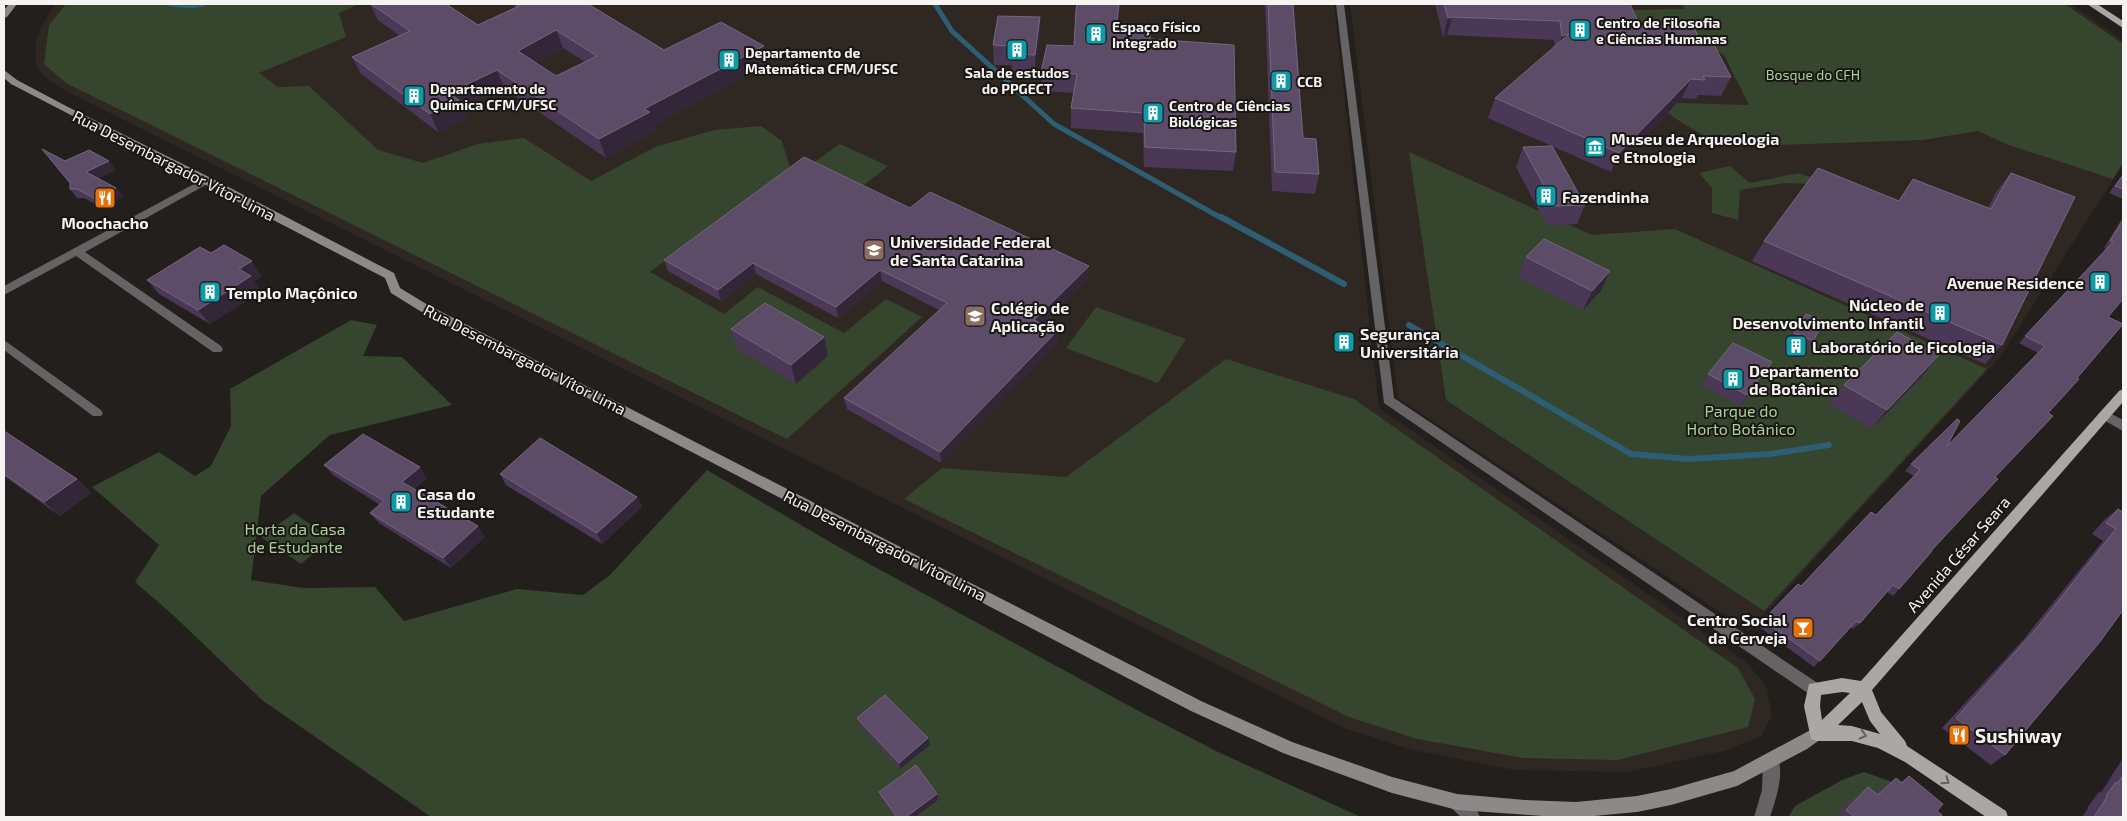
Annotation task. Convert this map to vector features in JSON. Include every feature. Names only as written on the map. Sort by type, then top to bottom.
[{"type":"main road","points":[[4,15],[13,4]]},
{"type":"main road","points":[[2091,4],[2123,25]]},
{"type":"main road","name":"Rua Desembargador Vítor Lima","points":[[4,73],[14,82],[390,276],[395,290],[424,308],[1196,706],[1289,748],[1339,768],[1392,785],[1457,802],[1576,810],[1637,804],[1737,778],[1816,734]]},
{"type":"main road","name":"Avenida César Seara","points":[[1816,734],[1840,714],[1864,688],[2123,394]]},
{"type":"main road","points":[[1906,753],[1875,716],[1864,688],[1842,684],[1814,689],[1812,706],[1816,734],[1835,731],[1851,732],[1879,740],[1906,753],[2000,817]]},
{"type":"street","points":[[1340,4],[1388,400],[1814,689]]},
{"type":"street","points":[[4,291],[207,180]]},
{"type":"street","points":[[76,250],[217,349]]},
{"type":"street","points":[[4,344],[97,413]]},
{"type":"street","points":[[2104,415],[2123,426]]},
{"type":"street","points":[[1762,817],[1770,790],[1771,760]]},
{"type":"street","points":[[1457,802],[1472,817]]},
{"type":"shaded area","name":"Universidade Federal de Santa Catarina","points":[[55,4],[1334,4],[1379,408],[1746,662],[1766,686],[1772,716],[1761,736],[1724,751],[1628,772],[1515,770],[1412,750],[1344,728],[70,93],[49,80],[36,67],[36,44],[42,25]]},
{"type":"shaded area","points":[[1350,4],[2071,4],[2123,41],[2123,164],[2000,357],[1749,631],[1398,398]]},
{"type":"green space","points":[[66,4],[359,4],[339,13],[346,37],[259,73],[278,87],[309,86],[378,150],[423,163],[478,144],[524,138],[591,181],[655,147],[714,130],[761,126],[782,141],[790,168],[650,272],[724,314],[758,287],[844,333],[886,299],[922,317],[787,439],[66,83],[44,64],[49,25]]},
{"type":"green space","name":"Bosque do CFH","points":[[1682,4],[2065,4],[2123,44],[2123,163],[2113,179],[2006,144],[1978,131],[1923,140],[1724,147],[1651,102],[1749,105],[1724,55],[1697,38],[1638,36],[1634,10],[1685,9]]},
{"type":"green space","points":[[840,144],[888,166],[859,189],[810,165]]},
{"type":"green space","name":"Parque do Horto Botânico","points":[[1409,152],[1592,235],[1675,229],[1987,369],[1764,611],[1446,400]]},
{"type":"green space","points":[[1730,166],[1750,183],[1798,173],[1810,177],[1810,184],[1785,183],[1740,190],[1738,220],[1712,213],[1712,188],[1699,173]]},
{"type":"green space","points":[[1096,307],[1186,339],[1158,383],[1066,348]]},
{"type":"green space","points":[[351,320],[377,325],[363,356],[402,357],[452,405],[330,435],[261,496],[251,580],[303,588],[375,587],[404,621],[517,589],[583,595],[610,575],[707,470],[842,549],[1135,709],[1218,752],[1361,817],[431,817],[262,700],[174,616],[135,582],[159,545],[92,487],[159,452],[195,476],[211,466],[231,426],[230,389]]},
{"type":"green space","points":[[1226,359],[1354,399],[1738,668],[1755,699],[1748,727],[1618,760],[1523,758],[1417,739],[1349,717],[904,499],[942,468],[1066,477]]},
{"type":"green space","name":"Horta da Casa de Estudante","points":[[294,513],[331,539],[301,564],[261,537]]},
{"type":"green space","points":[[1864,772],[1895,783],[1835,817],[1788,817],[1795,806],[1842,780]]},
{"type":"building","points":[[371,4],[446,4],[478,25],[519,6],[515,4],[588,4],[664,50],[721,22],[764,46],[644,109],[650,112],[599,139],[497,70],[449,93],[459,100],[430,114],[352,57],[410,31]],"holes":[[[556,30],[597,56],[556,76],[518,51]]]},
{"type":"building","name":"Centro de Ciências Biológicas","points":[[1077,4],[1119,4],[1116,30],[1150,31],[1150,39],[1234,45],[1236,152],[1145,147],[1144,113],[1071,108],[1077,74],[1041,72],[1047,45],[1074,46]]},
{"type":"building","name":"CCB","points":[[1268,4],[1293,4],[1303,138],[1316,139],[1319,174],[1275,172]]},
{"type":"building","points":[[1444,4],[1630,4],[1640,26],[1694,28],[1702,43],[1713,43],[1731,77],[1703,76],[1705,80],[1691,79],[1619,153],[1495,98],[1569,34],[1562,36],[1560,21],[1448,18]]},
{"type":"building","points":[[998,16],[1040,17],[1035,55],[1012,54],[1013,46],[993,45]]},
{"type":"building","points":[[1552,146],[1585,205],[1555,206],[1523,147]]},
{"type":"building","points":[[42,149],[65,161],[89,150],[109,161],[86,172],[116,188],[96,199],[77,189],[70,189],[70,183]]},
{"type":"building","name":"Colégio de Aplicação","points":[[804,157],[910,208],[930,192],[1089,266],[1034,320],[1057,331],[940,452],[844,398],[947,303],[880,270],[836,307],[753,263],[718,290],[664,260]]},
{"type":"building","name":"Núcleo de Desenvolvimento Infantil","points":[[1818,168],[1899,201],[1913,179],[1991,209],[2011,173],[2075,197],[2002,345],[1764,241]]},
{"type":"building","points":[[2123,175],[2123,189],[2115,186]]},
{"type":"building","points":[[2123,220],[2123,299],[2108,317],[2123,324],[2077,378],[2079,379],[2048,413],[2053,416],[1995,477],[1998,479],[1931,551],[1899,589],[1893,585],[1860,623],[1856,621],[1820,661],[1763,620],[1798,584],[1801,586],[1871,512],[1876,515],[1920,470],[1911,464],[1957,419],[1960,421],[1947,446],[2045,346],[2025,336],[2113,242],[2110,241]]},
{"type":"building","points":[[1544,239],[1610,271],[1592,291],[1526,257]]},
{"type":"building","points":[[224,245],[252,261],[239,269],[251,276],[198,310],[147,280],[200,247],[211,253]]},
{"type":"building","points":[[765,303],[824,337],[791,365],[731,329]]},
{"type":"building","points":[[1806,314],[1824,321],[1813,341],[1794,333]]},
{"type":"building","points":[[1897,332],[1939,355],[1887,410],[1844,385]]},
{"type":"building","name":"Departamento de Botânica","points":[[1733,343],[1772,362],[1747,395],[1708,374]]},
{"type":"building","points":[[4,431],[77,479],[44,502],[4,474]]},
{"type":"building","name":"Casa do Estudante","points":[[363,434],[420,467],[402,482],[478,526],[443,558],[370,513],[384,501],[324,465]]},
{"type":"building","name":"Casa do Estudante","points":[[540,438],[637,497],[597,533],[500,474]]},
{"type":"building","points":[[2118,509],[2123,512],[2123,610],[2099,643],[2005,755],[1956,718],[2036,629],[2116,529],[2106,523]]},
{"type":"building","points":[[885,695],[928,738],[899,763],[857,718]]},
{"type":"building","points":[[916,765],[937,794],[906,817],[897,817],[879,792]]},
{"type":"building","points":[[2123,775],[2123,817],[2094,817],[2106,796]]},
{"type":"building","points":[[1909,776],[1943,804],[1937,811],[1942,815],[1940,817],[1855,817],[1846,810],[1868,787],[1878,795],[1896,778],[1902,783]]},
{"type":"waterway","points":[[171,4],[193,6],[203,4]]},
{"type":"waterway","points":[[935,4],[952,31],[1054,124],[1223,219]]},
{"type":"waterway","points":[[1221,217],[1344,284]]},
{"type":"waterway","points":[[1409,325],[1631,454],[1688,459],[1770,454],[1829,445]]},
{"type":"place","name":"Centro de Filosofia e Ciências Humanas","points":[[1580,30]]},
{"type":"place","name":"Espaço Físico Integrado","points":[[1096,34]]},
{"type":"place","name":"Sala de estudos do PPGECT","points":[[1017,50]]},
{"type":"place","name":"Departamento de Matemática CFM/UFSC","points":[[729,60]]},
{"type":"place","name":"CCB","points":[[1281,81]]},
{"type":"place","name":"Departamento de Química CFM/UFSC","points":[[414,96]]},
{"type":"place","name":"Centro de Ciências Biológicas","points":[[1153,113]]},
{"type":"place","name":"Museu de Arqueologia e Etnologia","points":[[1595,147]]},
{"type":"place","name":"Fazendinha","points":[[1546,196]]},
{"type":"place","name":"Moochacho","points":[[105,198]]},
{"type":"place","name":"Universidade Federal de Santa Catarina","points":[[874,250]]},
{"type":"place","name":"Avenue Residence","points":[[2100,282]]},
{"type":"place","name":"Templo Maçônico","points":[[210,292]]},
{"type":"place","name":"Núcleo de Desenvolvimento Infantil","points":[[1940,313]]},
{"type":"place","name":"Colégio de Aplicação","points":[[975,316]]},
{"type":"place","name":"Segurança Universitária","points":[[1344,342]]},
{"type":"place","name":"Laboratório de Ficologia","points":[[1796,346]]},
{"type":"place","name":"Departamento de Botânica","points":[[1733,379]]},
{"type":"place","name":"Casa do Estudante","points":[[401,502]]},
{"type":"place","name":"Centro Social da Cerveja","points":[[1803,628]]},
{"type":"place","name":"Sushiway","points":[[1959,735]]}]
